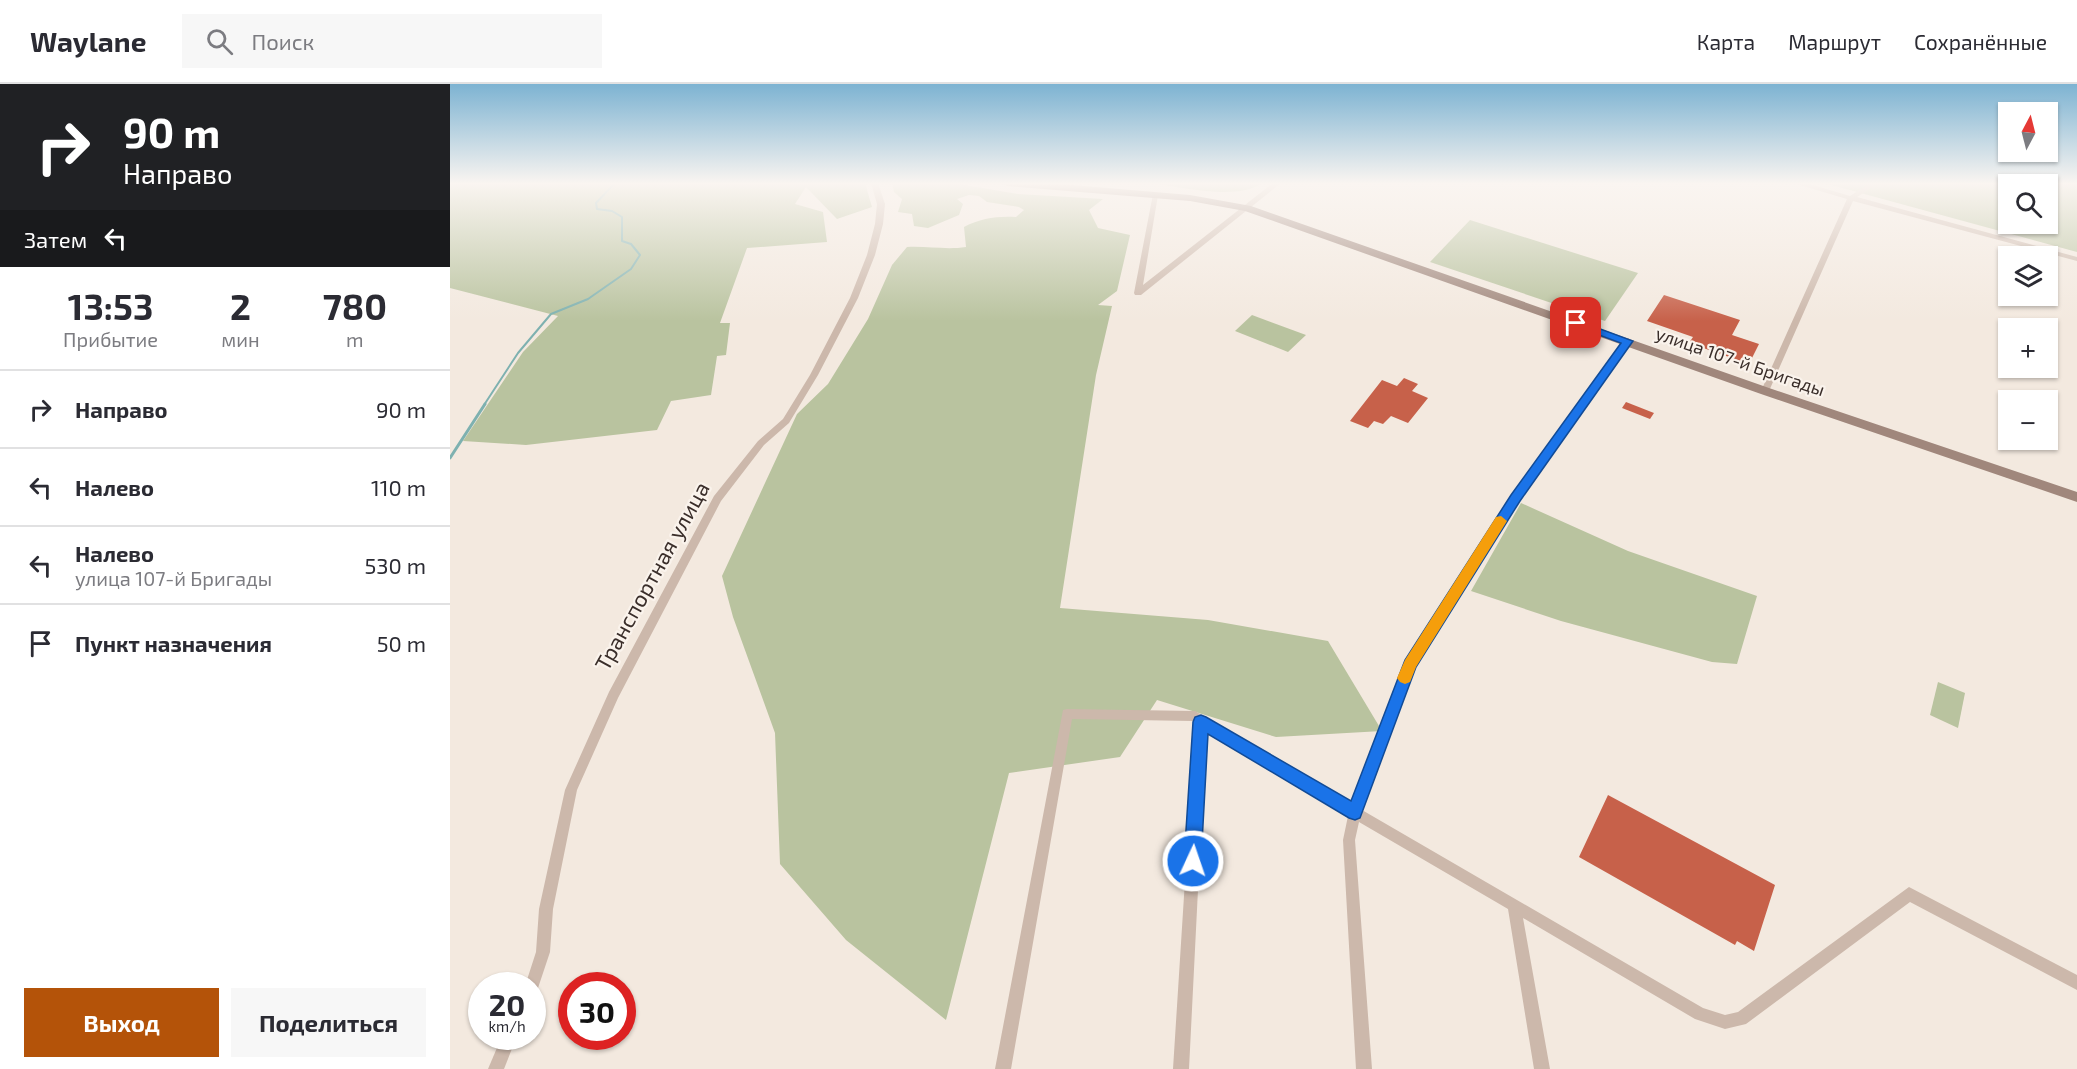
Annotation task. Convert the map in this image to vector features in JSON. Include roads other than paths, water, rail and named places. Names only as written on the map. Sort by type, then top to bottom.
[{"type":"main road","name":"улица 107-й Бригады","points":[[1307,229],[1765,391],[2077,497]]},
{"type":"street","name":"Транспортная улица","points":[[537,972],[543,952],[546,909],[571,790],[613,696],[717,499],[761,443],[786,421],[814,375],[854,298],[871,255],[878,229]]},
{"type":"street","points":[[1149,229],[1138,293],[1220,229]]},
{"type":"street","points":[[1765,391],[1837,229]]},
{"type":"street","points":[[1966,229],[2077,259]]},
{"type":"street","points":[[1364,1069],[1349,840],[1355,813],[1410,664],[1515,498],[1628,341]]},
{"type":"street","points":[[1003,1069],[1067,714],[1195,716],[1201,722],[1355,813],[1700,1014],[1725,1022],[1741,1019],[1909,894],[2077,982]]},
{"type":"street","points":[[1181,1069],[1201,722]]},
{"type":"street","points":[[1515,906],[1542,1069]]},
{"type":"street","points":[[496,1069],[504,1050]]},
{"type":"waterway","points":[[484,405],[518,353],[551,314],[588,299],[631,269],[640,255],[631,244],[622,241],[622,229]]},
{"type":"waterway","points":[[450,458],[485,404]]}]
